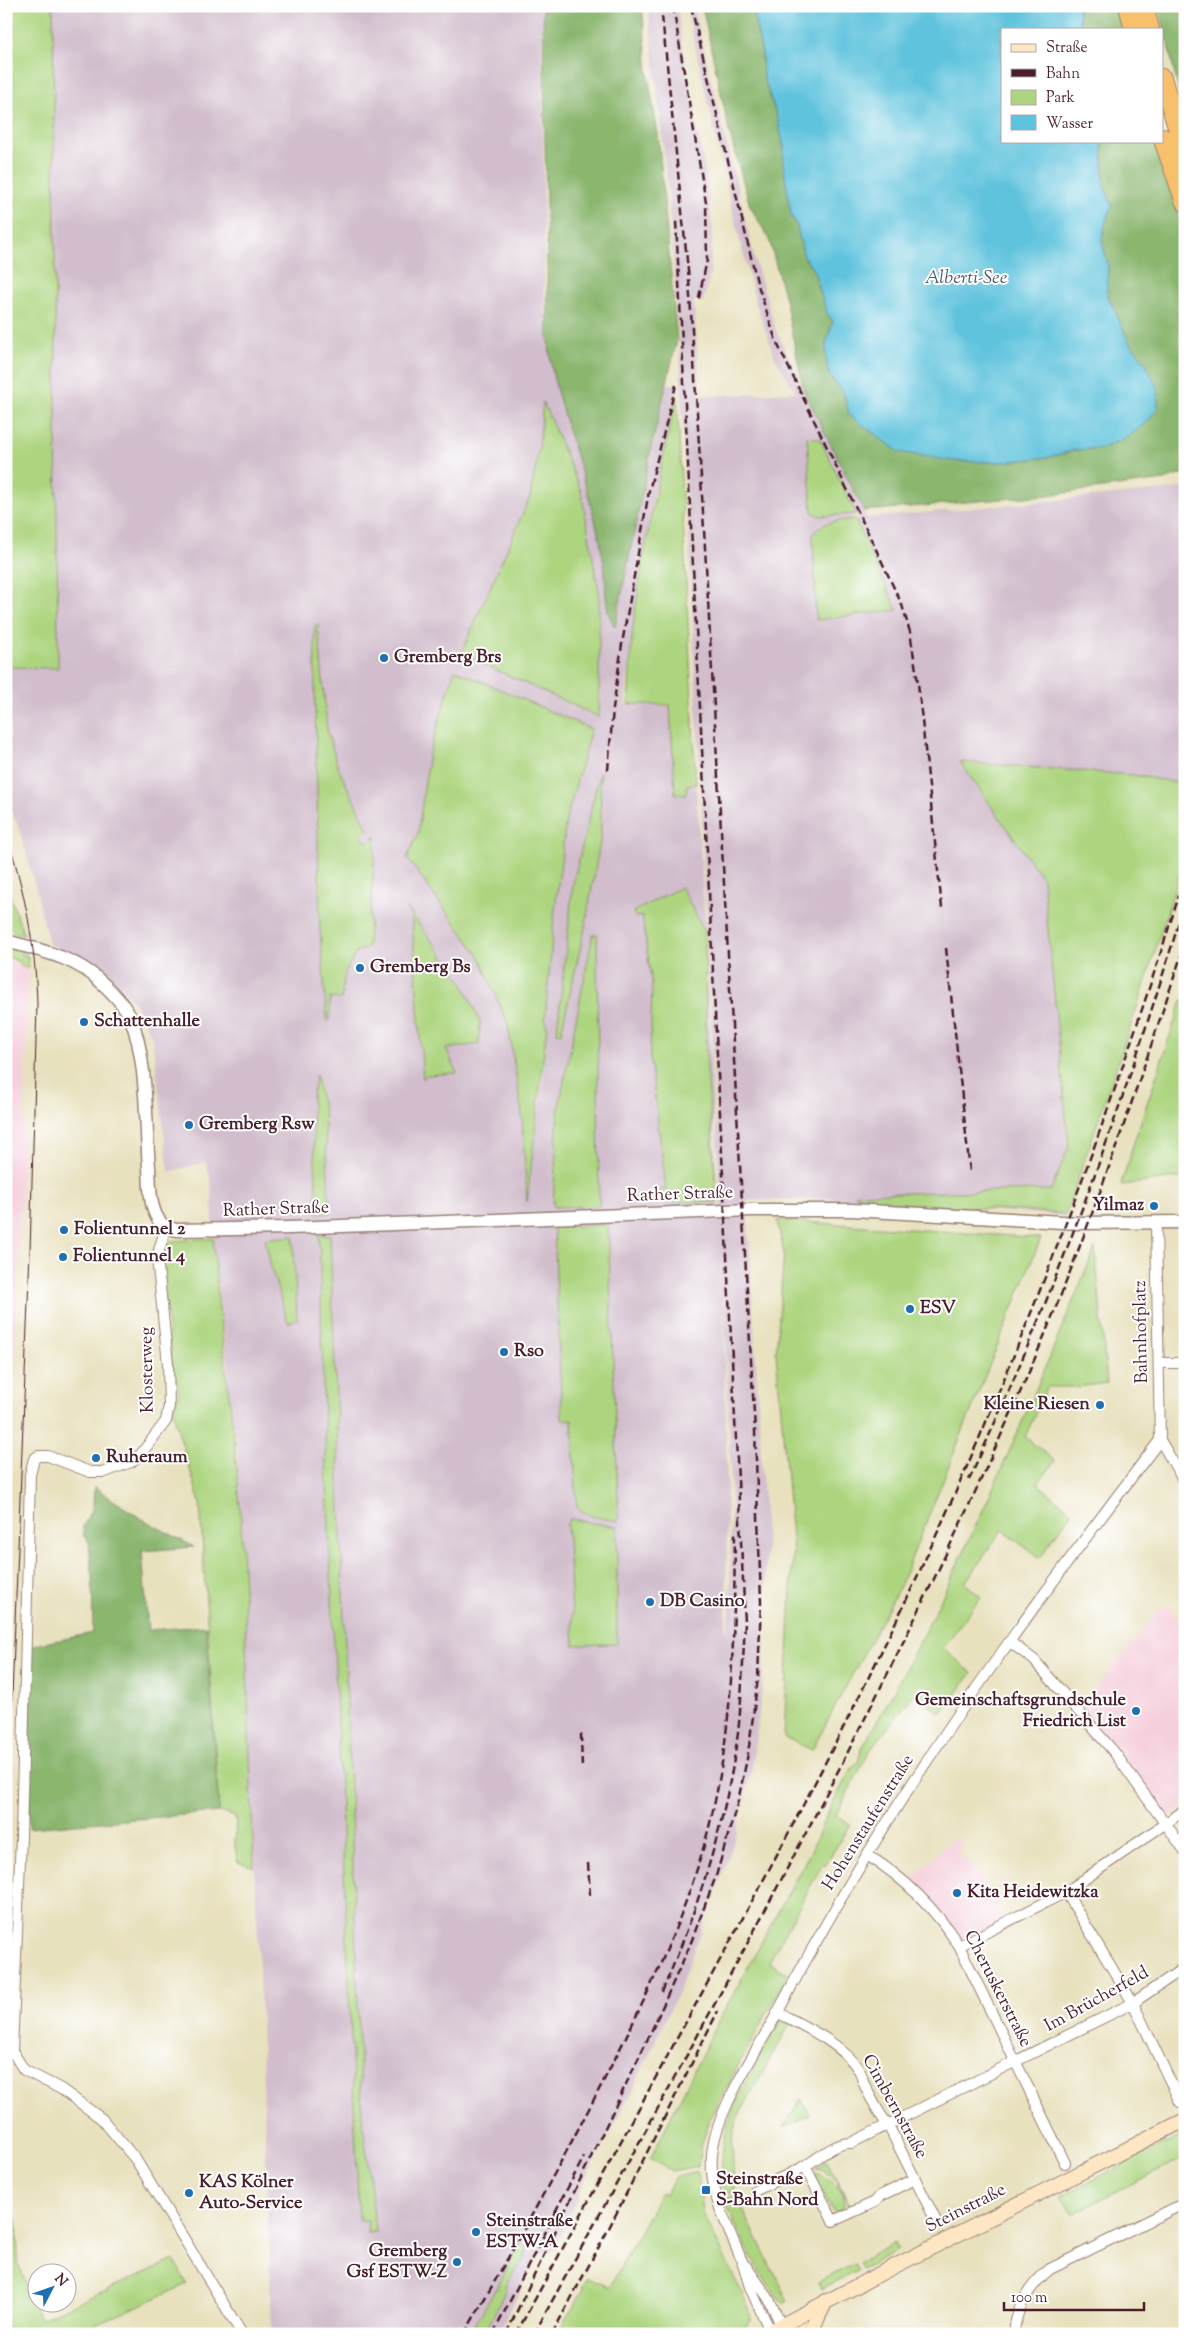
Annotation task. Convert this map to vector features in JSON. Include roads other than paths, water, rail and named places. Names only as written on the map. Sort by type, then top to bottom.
[{"type":"highway","points":[[1128,6],[1134,28]]},
{"type":"highway","points":[[1144,6],[1150,28]]},
{"type":"highway","points":[[1164,85],[1185,153]]},
{"type":"highway","points":[[1164,142],[1185,202]]},
{"type":"main road","name":"Steinstraße","points":[[775,2331],[826,2301],[1185,2120]]},
{"type":"main road","points":[[810,2334],[826,2301]]},
{"type":"street","points":[[6,941],[78,965],[100,981],[115,996],[131,1018],[141,1062],[151,1195],[158,1220],[171,1229]]},
{"type":"street","name":"Rather Straße","points":[[171,1229],[290,1228],[751,1210],[852,1210],[1000,1220],[1156,1224],[1185,1222]]},
{"type":"street","name":"Bahnhofplatz","points":[[1156,1224],[1160,1440]]},
{"type":"street","name":"Klosterweg","points":[[171,1229],[160,1242],[156,1257],[168,1364],[169,1406],[166,1421],[141,1454],[131,1462],[105,1472],[90,1472],[48,1456],[38,1456],[34,1459],[30,1475],[28,1608],[12,2051],[24,2070],[61,2089],[102,2119],[130,2153],[242,2334]]},
{"type":"street","points":[[1159,1363],[1185,1363]]},
{"type":"street","points":[[1160,1440],[1185,1483]]},
{"type":"street","name":"Hohenstaufenstraße","points":[[775,2331],[749,2284],[742,2261],[716,2200],[711,2167],[717,2129],[732,2096],[807,1957],[867,1855],[924,1766],[1010,1642],[1160,1440]]},
{"type":"street","points":[[1010,1642],[1034,1660],[1114,1752],[1185,1851]]},
{"type":"street","points":[[959,1946],[1066,1892],[1185,1810]]},
{"type":"street","name":"Cheruskerstraße","points":[[867,1855],[891,1870],[913,1889],[945,1924],[959,1946],[1065,2163]]},
{"type":"street","points":[[1066,1892],[1133,2003],[1180,2102]]},
{"type":"street","name":"Im Brücherfeld","points":[[755,2190],[805,2166],[821,2155],[845,2143],[851,2143],[1133,2003],[1185,1967]]},
{"type":"street","name":"Cimbernstraße","points":[[777,2012],[811,2032],[828,2039],[850,2058],[860,2072],[873,2101],[888,2124],[936,2221]]},
{"type":"street","points":[[805,2166],[833,2221],[875,2202],[880,2196],[915,2179]]},
{"type":"street","points":[[1014,2334],[1024,2298],[1036,2281],[1050,2269],[1185,2203]]},
{"type":"water","name":"Alberti-See","points":[[752,6],[1078,6],[1081,28],[1001,28],[1001,142],[1102,142],[1104,186],[1112,205],[1102,241],[1108,265],[1107,294],[1129,342],[1145,362],[1158,389],[1158,407],[1149,420],[1129,436],[1103,448],[1075,450],[1049,457],[1002,462],[953,461],[899,452],[849,415],[844,393],[829,375],[826,343],[833,322],[827,313],[814,271],[804,257],[797,226],[791,215],[783,163],[784,147],[776,113],[763,76],[762,53]]},
{"type":"tram line","points":[[6,832],[28,918],[34,961],[37,1005],[30,1252],[6,1844]]},
{"type":"railway","points":[[506,2334],[651,2032],[690,1945],[716,1876],[738,1801],[748,1754],[758,1678],[761,1602],[755,1431],[701,477],[689,280],[661,6]]},
{"type":"railway","points":[[673,6],[706,203],[707,260],[698,302]]},
{"type":"railway","points":[[691,6],[757,282],[776,341],[902,605],[910,632],[918,683],[942,908]]},
{"type":"railway","points":[[662,1992],[699,1897],[726,1799],[738,1733],[745,1622],[676,221]]},
{"type":"railway","points":[[608,770],[613,709],[622,644],[649,491],[676,385]]},
{"type":"railway","points":[[516,2334],[773,1862],[857,1701],[950,1505],[1025,1328],[1060,1239],[1125,1059],[1185,876]]},
{"type":"railway","points":[[969,1480],[1031,1339],[1087,1195],[1138,1050],[1185,902]]},
{"type":"railway","points":[[534,2334],[729,1978],[855,1739],[973,1495],[1029,1372],[1072,1267],[1130,1106],[1185,944]]},
{"type":"railway","points":[[946,948],[970,1172]]},
{"type":"railway","points":[[464,2334],[545,2190],[630,2029],[665,1954],[695,1877],[716,1796],[730,1698],[735,1533]]},
{"type":"railway","points":[[581,1734],[582,1769]]},
{"type":"railway","points":[[588,1863],[590,1896]]},
{"type":"railway","points":[[552,2334],[609,2228],[718,2011]]},
{"type":"railway","points":[[555,2212],[584,2157]]},
{"type":"railway","points":[[493,2334],[559,2206]]},
{"type":"place","name":"Gremberg Brs","points":[[384,658]]},
{"type":"place","name":"Gremberg Bs","points":[[360,968]]},
{"type":"place","name":"Schattenhalle","points":[[84,1022]]},
{"type":"place","name":"Gremberg Rsw","points":[[189,1125]]},
{"type":"place","name":"Yilmaz","points":[[1154,1206]]},
{"type":"place","name":"Folientunnel 2","points":[[64,1230]]},
{"type":"place","name":"Folientunnel 4","points":[[63,1257]]},
{"type":"place","name":"ESV","points":[[910,1309]]},
{"type":"place","name":"Rso","points":[[504,1352]]},
{"type":"place","name":"Kleine Riesen","points":[[1100,1405]]},
{"type":"place","name":"Ruheraum","points":[[96,1458]]},
{"type":"place","name":"DB Casino","points":[[650,1602]]},
{"type":"place","name":"Gemeinschaftsgrundschule Friedrich List","points":[[1136,1711]]},
{"type":"place","name":"Kita Heidewitzka","points":[[957,1893]]},
{"type":"place","name":"Steinstraße S-Bahn Nord","points":[[706,2190]]},
{"type":"place","name":"KAS Kölner Auto-Service","points":[[189,2193]]},
{"type":"place","name":"Steinstraße ESTW-A","points":[[476,2232]]},
{"type":"place","name":"Gremberg Gsf ESTW-Z","points":[[457,2262]]}]
